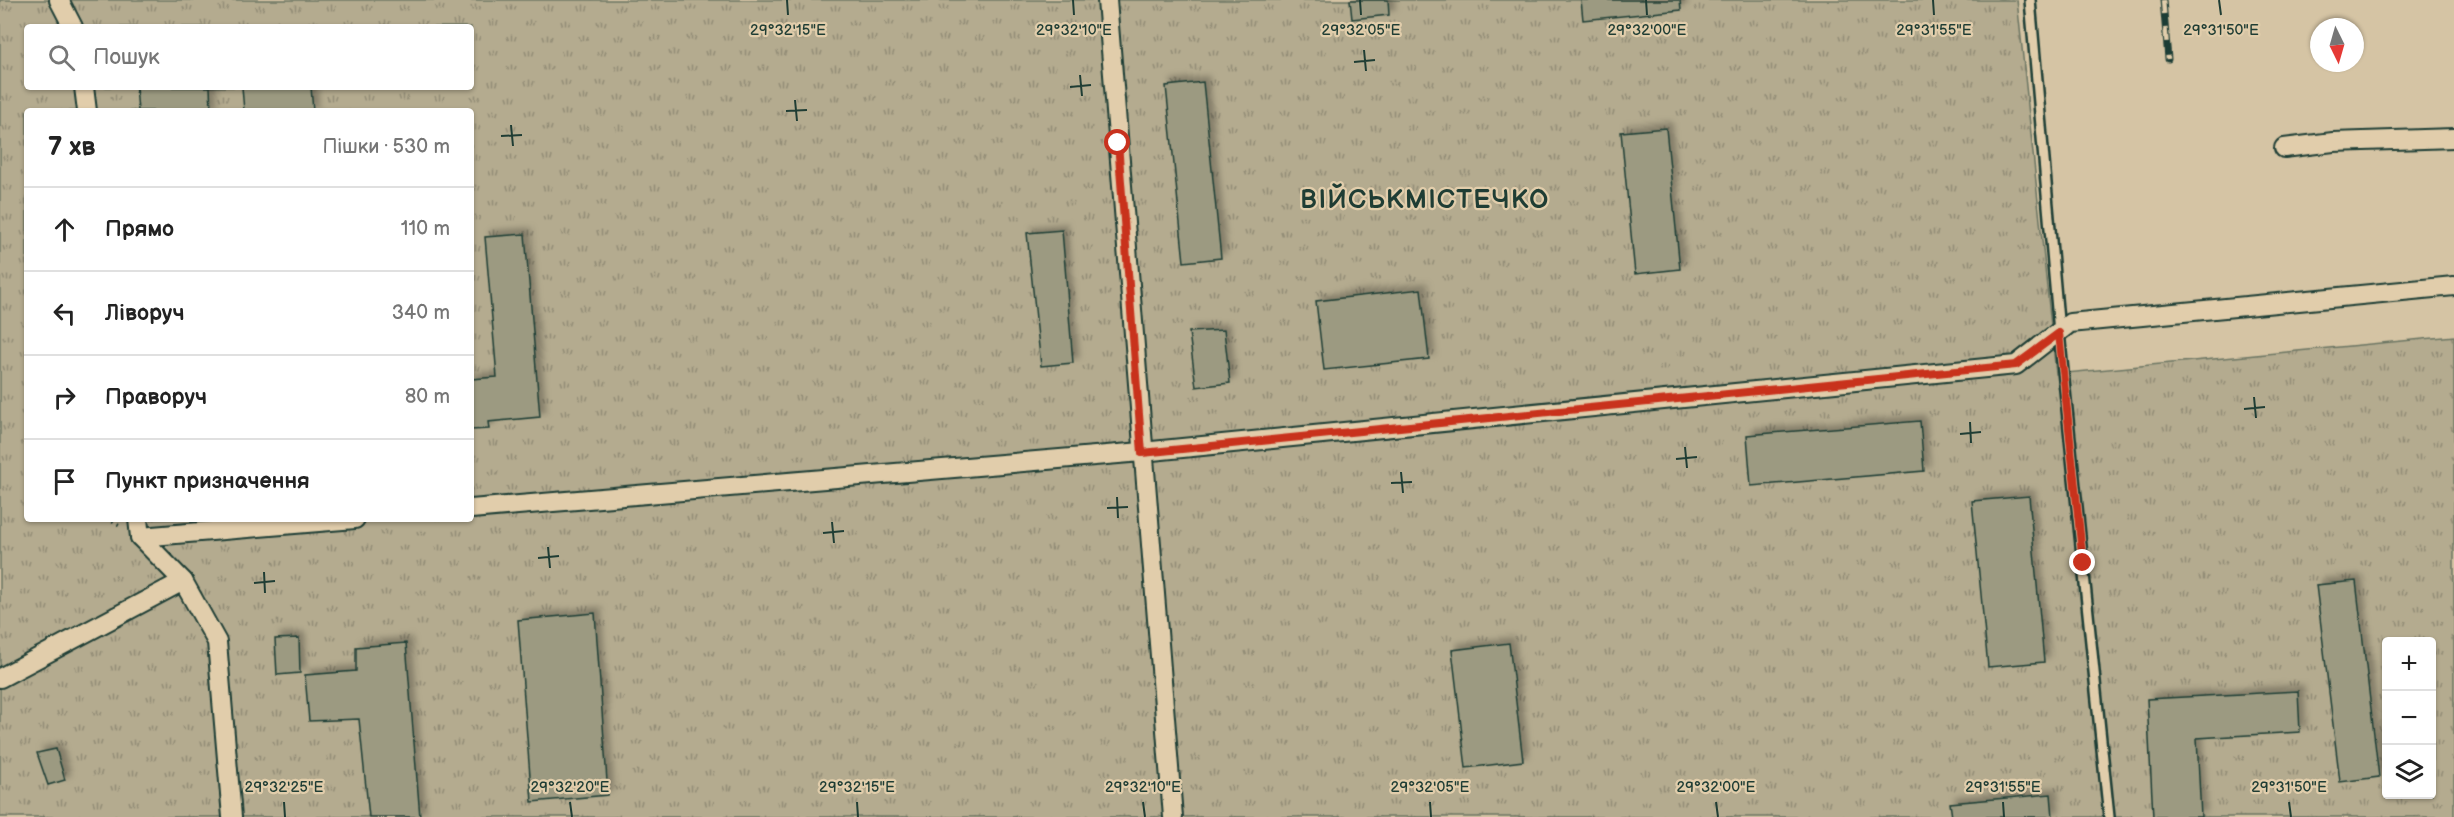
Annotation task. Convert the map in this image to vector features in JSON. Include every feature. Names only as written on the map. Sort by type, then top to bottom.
[{"type":"street","points":[[59,0],[71,24]]},
{"type":"street","points":[[1107,0],[1173,817]]},
{"type":"street","points":[[84,90],[87,108]]},
{"type":"street","points":[[2284,148],[2333,142],[2454,138]]},
{"type":"street","points":[[474,509],[1142,453],[2016,365],[2070,323],[2454,286]]},
{"type":"street","points":[[139,528],[283,522]]},
{"type":"street","points":[[139,528],[183,581],[217,642],[232,817]]},
{"type":"street","points":[[0,678],[183,581]]},
{"type":"lane","points":[[2030,0],[2059,333],[2109,817]]},
{"type":"green space","points":[[0,0],[2017,0],[2056,374],[2454,336],[2454,817],[0,817]]},
{"type":"building","points":[[1350,0],[1388,0],[1389,15],[1352,19]]},
{"type":"building","points":[[1581,0],[1680,0],[1681,10],[1583,20]]},
{"type":"building","points":[[1203,82],[1221,258],[1184,262],[1166,86]]},
{"type":"building","points":[[136,90],[210,90],[211,108],[138,108]]},
{"type":"building","points":[[242,90],[311,90],[313,108],[244,108]]},
{"type":"building","points":[[1666,128],[1680,269],[1635,274],[1621,132]]},
{"type":"building","points":[[1062,230],[1073,363],[1041,366],[1027,233]]},
{"type":"building","points":[[525,234],[540,417],[488,422],[489,429],[474,430],[474,379],[497,377],[485,237]]},
{"type":"building","points":[[1421,289],[1429,359],[1324,370],[1316,301]]},
{"type":"building","points":[[1224,330],[1230,383],[1196,387],[1189,332]]},
{"type":"building","points":[[1920,421],[1924,471],[1751,486],[1747,435]]},
{"type":"building","points":[[2029,496],[2044,662],[1988,667],[1972,501]]},
{"type":"building","points":[[2356,581],[2379,777],[2340,782],[2316,585]]},
{"type":"building","points":[[595,613],[608,795],[532,802],[518,620]]},
{"type":"building","points":[[299,638],[300,673],[277,675],[275,639]]},
{"type":"building","points":[[406,643],[420,817],[369,817],[359,719],[309,721],[305,675],[356,671],[356,647]]},
{"type":"building","points":[[1509,643],[1523,761],[1466,768],[1452,650]]},
{"type":"building","points":[[2298,691],[2300,732],[2197,738],[2201,817],[2153,817],[2147,699]]},
{"type":"building","points":[[56,749],[65,780],[48,785],[37,753]]},
{"type":"building","points":[[2051,794],[2053,817],[1952,817],[1950,803]]},
{"type":"railway","points":[[2163,0],[2168,59]]},
{"type":"district","name":"ВІЙСЬКМІСТЕЧКО","points":[[1425,199]]},
{"type":"route","points":[[1118,143],[1142,453],[2016,365],[2059,333],[2083,563]]}]
